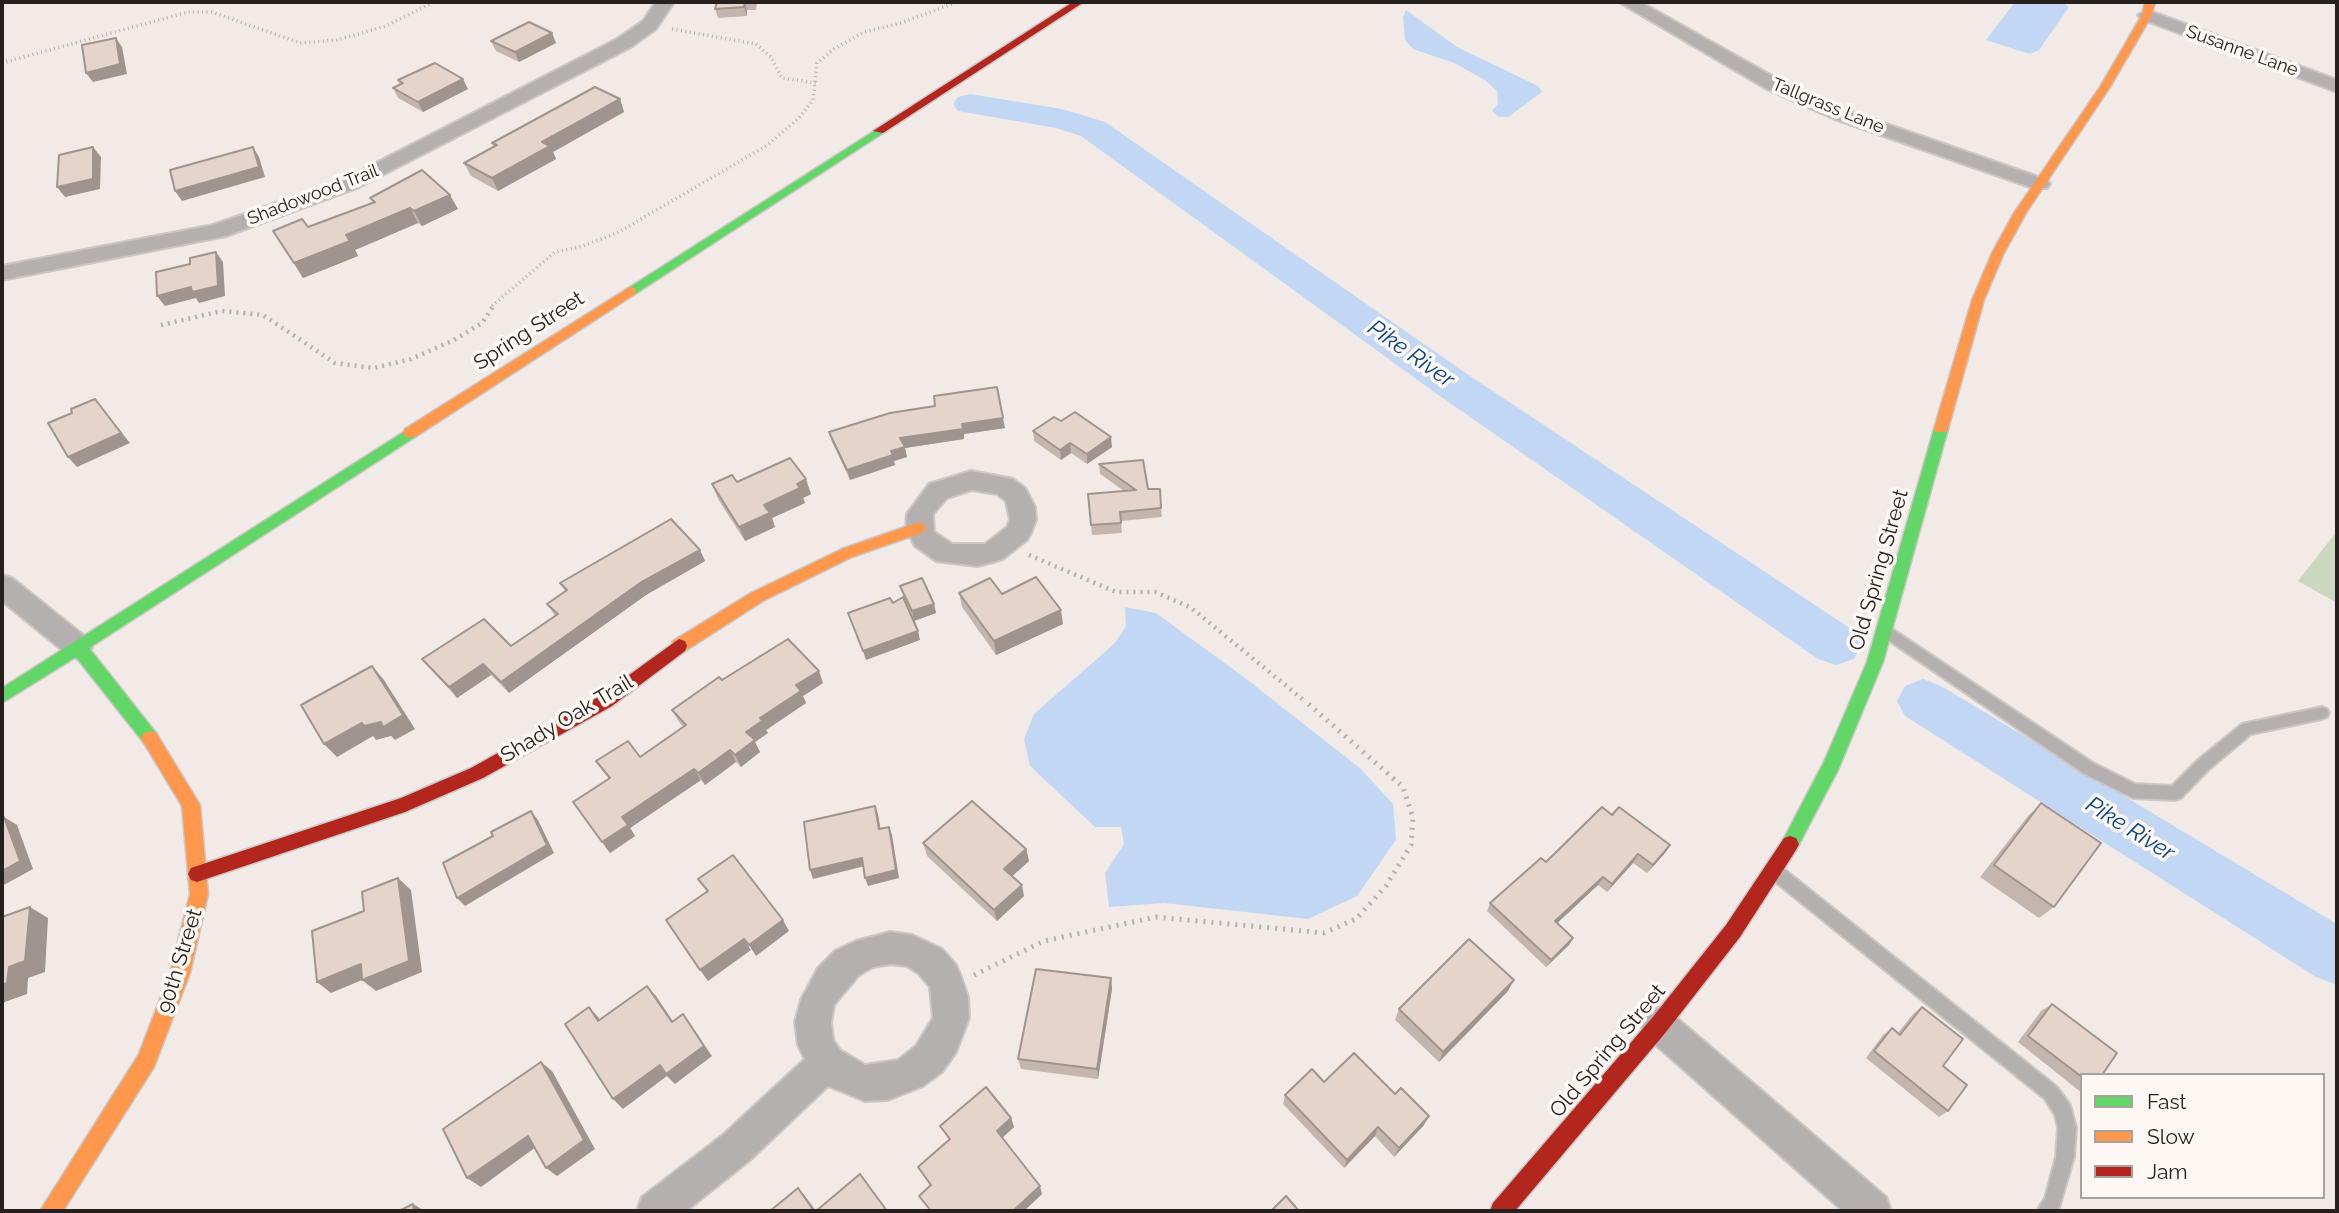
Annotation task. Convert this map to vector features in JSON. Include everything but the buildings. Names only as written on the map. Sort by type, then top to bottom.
[{"type":"street","name":"Shadowood Trail","points":[[2,273],[218,231],[352,183],[624,43],[650,24],[664,2]]},
{"type":"street","name":"Spring Street","points":[[2,696],[1079,2]]},
{"type":"street","name":"Tallgrass Lane","points":[[1628,2],[1764,80],[1842,115],[2040,184]]},
{"type":"street","name":"Old Spring Street","points":[[1502,1211],[1659,1025],[1733,931],[1773,870],[1832,765],[1862,687],[1875,662],[1978,300],[1998,253],[2105,87],[2149,9]]},
{"type":"street","name":"Susanne Lane","points":[[2149,9],[2337,86]]},
{"type":"street","points":[[971,480],[1004,486],[1016,495],[1022,507],[1023,520],[1018,533],[1006,544],[977,556],[946,554],[924,539],[919,528],[920,514],[938,491],[971,480]]},
{"type":"street","name":"Shady Oak Trail","points":[[197,874],[405,804],[477,773],[606,701],[674,649],[757,597],[847,553],[919,528]]},
{"type":"street","name":"90th Street","points":[[2,586],[78,647],[144,728],[191,805],[199,894],[180,973],[147,1059],[51,1211]]},
{"type":"street","points":[[890,948],[912,951],[930,961],[944,977],[951,997],[951,1018],[943,1040],[929,1059],[910,1073],[888,1082],[865,1083],[844,1076],[827,1063],[816,1045],[813,1022],[824,990],[847,963],[868,952],[890,948]]},
{"type":"street","points":[[1659,1025],[1872,1211]]},
{"type":"street","points":[[656,1211],[737,1147],[827,1063]]},
{"type":"lane","points":[[1885,630],[2088,768],[2133,791],[2175,793],[2203,765],[2247,729],[2322,713]]},
{"type":"lane","points":[[1773,870],[2051,1093],[2064,1111],[2067,1128],[2065,1157],[2053,1202],[2047,1211]]},
{"type":"path","points":[[2,63],[188,12],[212,12],[300,43],[337,40],[386,26],[434,2]]},
{"type":"path","points":[[161,325],[222,311],[263,315],[335,363],[374,368],[411,359],[454,340],[482,323],[494,304],[555,252],[583,246],[617,233],[766,146],[799,118],[813,100],[817,63],[864,32],[901,23],[957,2]]},
{"type":"path","points":[[650,24],[756,44],[771,57],[782,78],[816,83]]},
{"type":"path","points":[[951,997],[965,980],[1044,941],[1156,917],[1289,932],[1324,933],[1356,919],[1386,886],[1411,845],[1413,818],[1403,787],[1333,724],[1190,607],[1155,592],[1116,592],[1006,544]]},
{"type":"green space","points":[[2337,531],[2337,603],[2298,581]]},
{"type":"water","points":[[2015,2],[2062,2],[2069,7],[2039,50],[2030,54],[1986,40]]},
{"type":"water","points":[[1406,10],[1457,47],[1538,86],[1542,92],[1508,117],[1499,117],[1492,111],[1498,104],[1497,91],[1485,80],[1454,63],[1413,49],[1405,40],[1403,17]]},
{"type":"water","points":[[1125,607],[1156,613],[1245,678],[1361,769],[1393,804],[1396,840],[1357,896],[1308,919],[1164,903],[1109,907],[1105,873],[1124,844],[1121,827],[1095,827],[1030,766],[1024,739],[1034,714],[1115,643],[1126,626]]},
{"type":"waterway","name":"Pike River","points":[[970,104],[1062,119],[1093,129],[1452,384],[1836,645]]},
{"type":"waterway","name":"Pike River","points":[[1923,701],[2337,957]]},
{"type":"traffic: fast","points":[[630,291],[879,131]]},
{"type":"traffic: fast","points":[[1790,844],[1832,765],[1875,662],[1941,429]]},
{"type":"traffic: fast","points":[[2,696],[410,433]]},
{"type":"traffic: fast","points":[[78,647],[150,738]]},
{"type":"traffic: slow","points":[[1941,429],[1978,300],[1998,253],[2020,213],[2105,87],[2147,15],[2150,2]]},
{"type":"traffic: slow","points":[[410,433],[630,291]]},
{"type":"traffic: slow","points":[[679,646],[757,597],[847,553],[919,528]]},
{"type":"traffic: slow","points":[[51,1211],[147,1060],[180,973],[199,894],[191,805],[150,738]]},
{"type":"traffic: jam","points":[[879,131],[1079,2]]},
{"type":"traffic: jam","points":[[197,874],[405,804],[477,773],[606,701],[679,646]]},
{"type":"traffic: jam","points":[[1501,1211],[1659,1025],[1733,931],[1790,844]]}]
